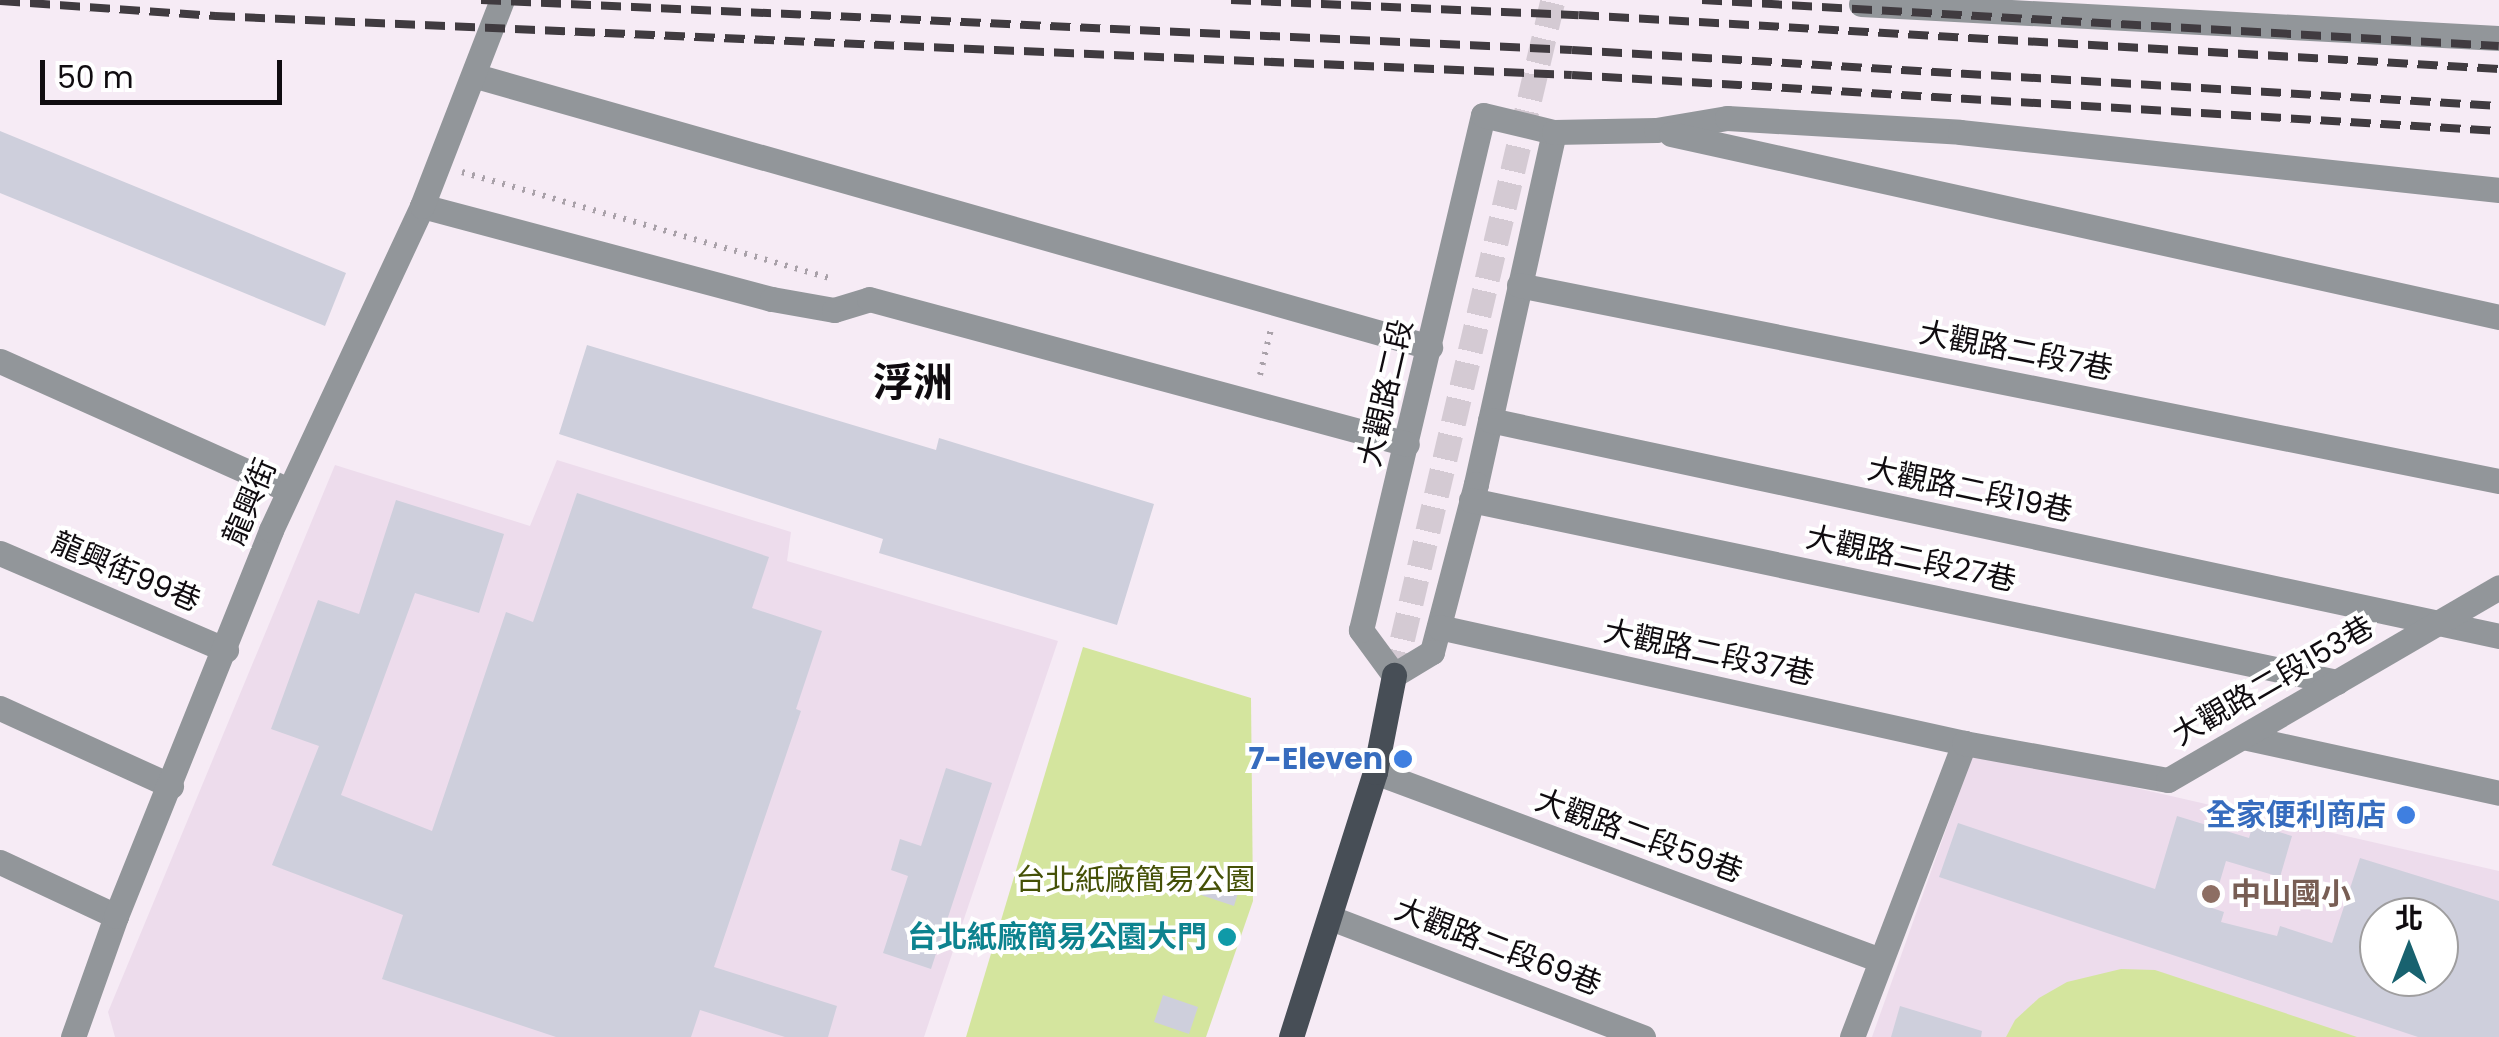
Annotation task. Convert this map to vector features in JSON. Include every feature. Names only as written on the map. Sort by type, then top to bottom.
[{"type":"main road","points":[[1291,1037],[1375,772],[1394,674]]},
{"type":"street","name":"龍興街","points":[[73,1037],[116,916],[289,490],[422,206],[476,76],[502,0]]},
{"type":"street","points":[[1862,4],[2499,38]]},
{"type":"street","points":[[476,76],[1430,347]]},
{"type":"street","name":"大觀路二段","points":[[1394,674],[1361,630],[1482,115],[1554,132]]},
{"type":"street","points":[[1394,674],[1432,652],[1490,420],[1554,132],[1656,130],[1726,118],[1960,132],[2499,190]]},
{"type":"street","points":[[1656,130],[2499,317]]},
{"type":"street","points":[[422,206],[772,299],[834,310],[869,299],[1407,444]]},
{"type":"street","name":"大觀路二段7巷","points":[[1520,285],[2499,480]]},
{"type":"street","points":[[0,360],[289,490]]},
{"type":"street","name":"大觀路二段19巷","points":[[1490,420],[2499,636]]},
{"type":"street","name":"大觀路二段27巷","points":[[1471,500],[2337,682]]},
{"type":"street","name":"龍興街99巷","points":[[0,552],[226,650]]},
{"type":"street","name":"大觀路二段153巷","points":[[1964,743],[2168,780],[2499,587]]},
{"type":"street","name":"大觀路二段37巷","points":[[1439,627],[1964,743]]},
{"type":"street","points":[[0,708],[171,786]]},
{"type":"street","points":[[2243,737],[2499,793]]},
{"type":"street","points":[[1852,1037],[1964,743]]},
{"type":"street","name":"大觀路二段59巷","points":[[1375,772],[1880,960]]},
{"type":"street","points":[[0,862],[116,916]]},
{"type":"street","name":"大觀路二段69巷","points":[[1331,918],[1642,1037]]},
{"type":"path","points":[[439,165],[845,282]]},
{"type":"path","points":[[1253,402],[1278,304]]},
{"type":"shaded area","points":[[557,460],[791,532],[787,561],[1058,641],[924,1037],[115,1037],[108,1012],[335,465],[530,526]]},
{"type":"shaded area","name":"中山國小","points":[[1974,751],[2499,871],[2499,1037],[1872,1037]]},
{"type":"green space","name":"台北紙廠簡易公園","points":[[1083,647],[1251,698],[1253,901],[1206,1037],[966,1037]]},
{"type":"green space","points":[[2121,969],[2155,970],[2357,1037],[2006,1037],[2015,1020],[2039,998],[2067,982]]},
{"type":"building","points":[[0,131],[346,273],[325,326],[0,193]]},
{"type":"building","points":[[587,345],[936,450],[939,438],[1154,504],[1117,625],[879,553],[883,539],[559,434]]},
{"type":"building","points":[[577,493],[769,557],[752,608],[822,631],[796,709],[801,711],[714,967],[837,1006],[828,1037],[785,1037],[700,1010],[691,1037],[556,1037],[382,979],[403,915],[272,865],[319,746],[271,729],[318,600],[359,614],[396,500],[504,534],[479,613],[415,593],[341,795],[432,831],[506,612],[533,622]]},
{"type":"building","points":[[946,768],[992,783],[931,969],[883,953],[908,876],[891,870],[900,839],[921,846]]},
{"type":"building","points":[[2177,816],[2249,838],[2253,824],[2292,836],[2280,877],[2226,861],[2212,908],[2224,912],[2221,922],[2277,936],[2280,926],[2332,943],[2360,858],[2499,901],[2499,1037],[2418,1037],[1939,877],[1958,823],[2155,889]]},
{"type":"building","points":[[1209,870],[1242,880],[1234,906],[1201,895]]},
{"type":"building","points":[[1163,995],[1198,1007],[1189,1034],[1154,1022]]},
{"type":"building","points":[[1900,1006],[1982,1031],[1981,1037],[1891,1037]]},
{"type":"tunnel","points":[[1394,675],[1553,0]]},
{"type":"railway","points":[[481,0],[1572,50],[2499,106]]},
{"type":"railway","points":[[1231,0],[1579,15],[2499,69]]},
{"type":"railway","points":[[1702,0],[2499,46]]},
{"type":"railway","points":[[0,1],[215,16],[1572,75],[2499,131]]},
{"type":"place","name":"7-Eleven","points":[[1403,759]]},
{"type":"place","name":"全家便利商店","points":[[2406,815]]},
{"type":"place","name":"中山國小","points":[[2211,894]]},
{"type":"place","name":"台北紙廠簡易公園大門","points":[[1227,937]]},
{"type":"district","name":"浮洲","points":[[913,382]]}]
